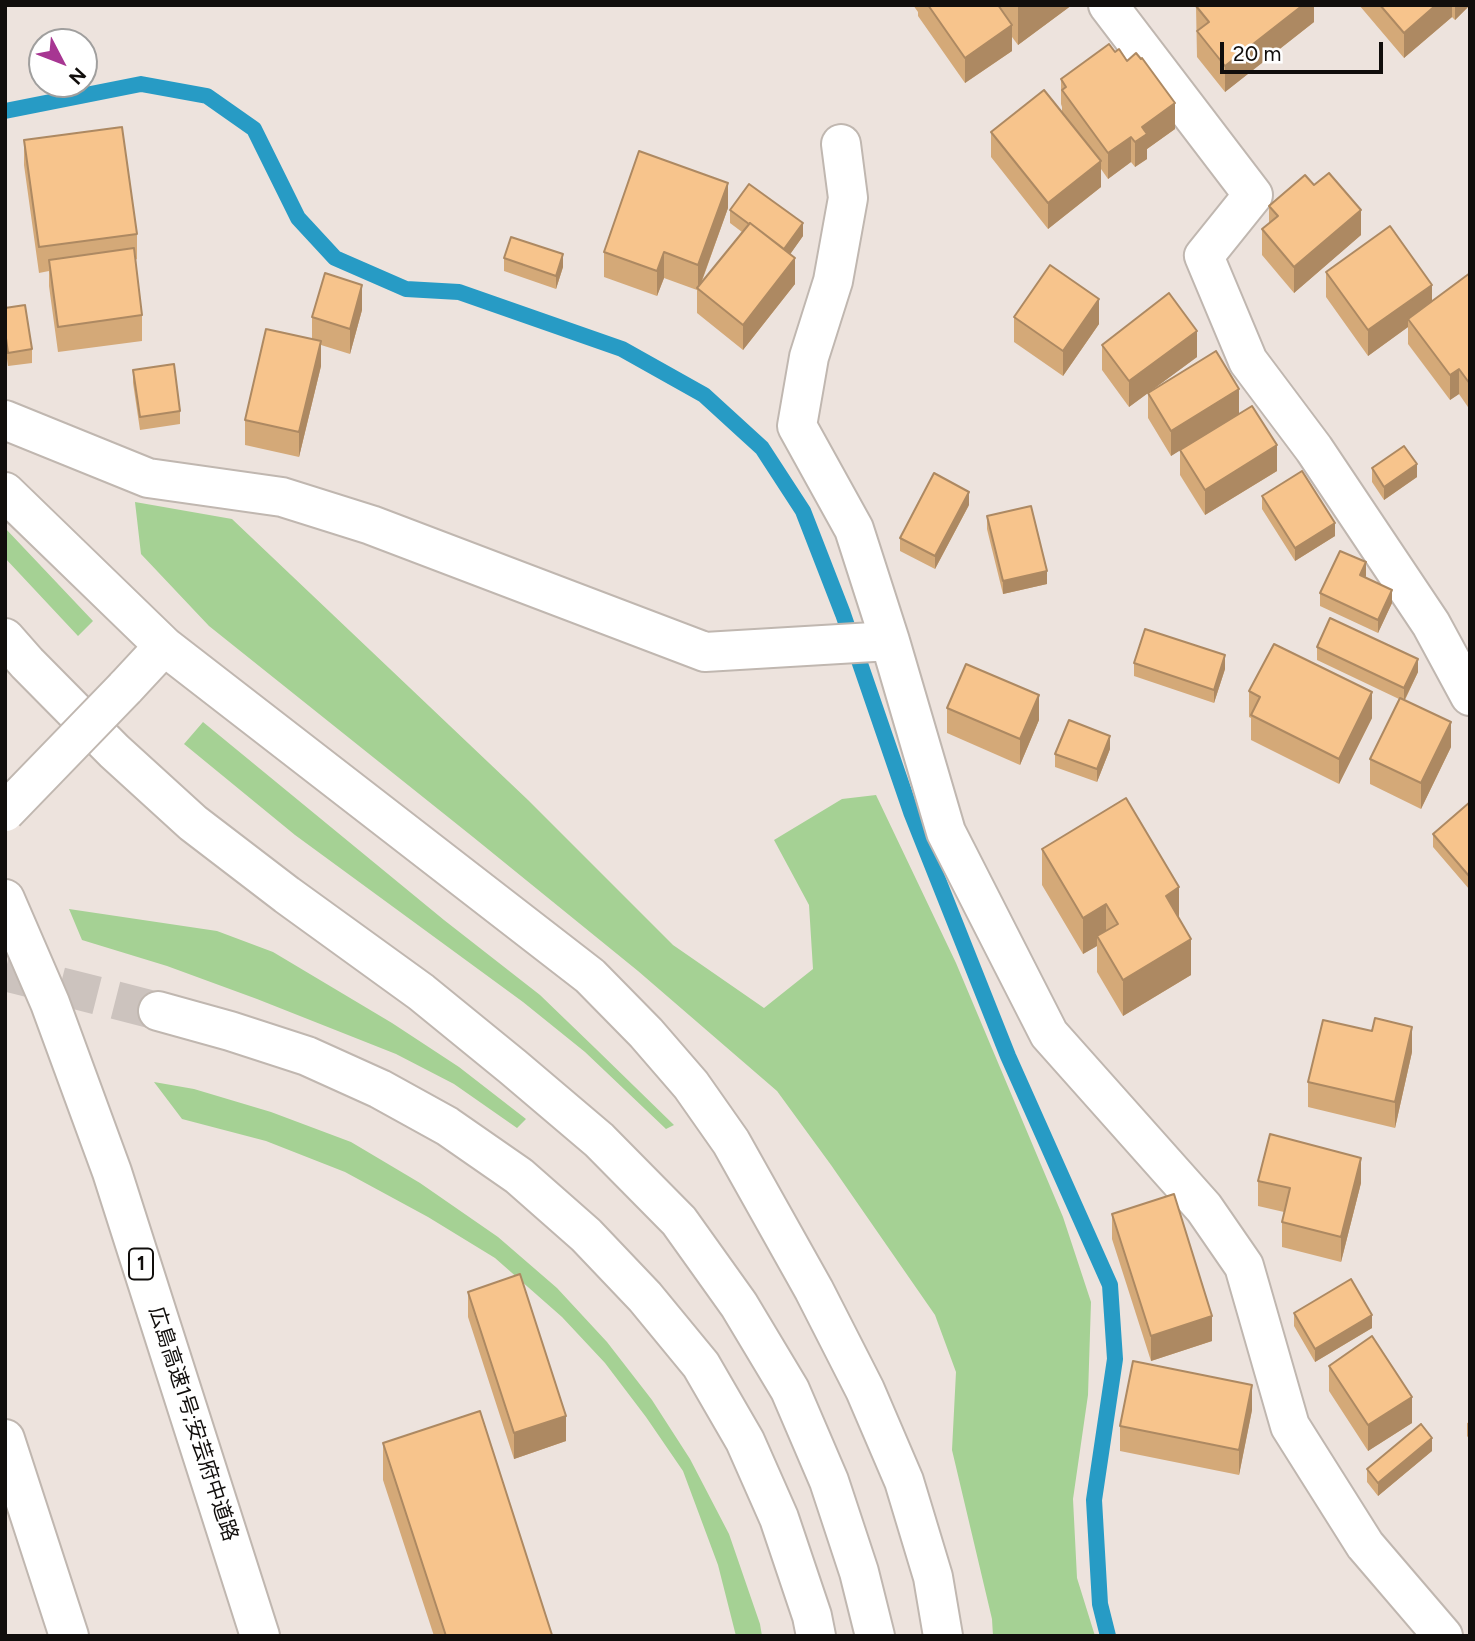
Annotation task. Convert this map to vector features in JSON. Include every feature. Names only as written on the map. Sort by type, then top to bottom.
[{"type":"main road","points":[[1108,5],[1253,195],[1204,256],[1248,361],[1314,449],[1431,624],[1470,696]]},
{"type":"main road","points":[[841,144],[848,198],[833,281],[809,357],[797,426],[854,529],[946,832],[1049,1034],[1204,1208],[1244,1266],[1290,1426],[1365,1545],[1443,1636]]},
{"type":"main road","points":[[5,420],[148,478],[282,498],[371,525],[705,652],[890,641]]},
{"type":"main road","points":[[5,492],[164,646],[590,976],[646,1033],[691,1085],[731,1142],[814,1290],[865,1390],[904,1481],[933,1577],[943,1636]]},
{"type":"main road","points":[[5,638],[114,751],[193,823],[421,992],[513,1067],[599,1140],[679,1221],[739,1305],[790,1390],[829,1481],[859,1572],[875,1636]]},
{"type":"main road","points":[[5,812],[164,646]]},
{"type":"main road","name":"広島高速1号;安芸府中道路","points":[[5,899],[50,1003],[112,1172],[260,1636]]},
{"type":"main road","points":[[158,1011],[307,1056],[380,1089],[447,1126],[519,1176],[586,1234],[645,1297],[701,1365],[745,1441],[779,1518],[817,1636]]},
{"type":"main road","points":[[5,1439],[69,1636]]},
{"type":"green space","points":[[135,502],[232,519],[528,800],[673,945],[764,1008],[813,969],[809,905],[774,840],[842,799],[876,795],[956,963],[1063,1217],[1091,1302],[1088,1395],[1073,1499],[1077,1578],[1095,1636],[993,1636],[992,1619],[952,1450],[956,1372],[935,1315],[777,1091],[638,971],[209,626],[141,554]]},
{"type":"green space","points":[[5,528],[93,621],[78,636],[5,558]]},
{"type":"green space","points":[[203,722],[444,920],[540,995],[674,1125],[666,1129],[585,1052],[523,1002],[295,835],[184,744]]},
{"type":"green space","points":[[69,909],[217,931],[273,952],[392,1023],[459,1067],[526,1119],[517,1128],[454,1084],[396,1054],[167,966],[82,940]]},
{"type":"green space","points":[[154,1082],[194,1089],[271,1112],[351,1142],[420,1183],[498,1237],[557,1288],[607,1342],[652,1400],[690,1459],[729,1534],[762,1636],[736,1636],[718,1565],[683,1471],[605,1363],[562,1317],[495,1258],[428,1217],[345,1172],[266,1141],[182,1119]]},
{"type":"building","points":[[928,5],[998,5],[1012,25],[965,58]]},
{"type":"building","points":[[1197,5],[1303,5],[1225,66],[1197,31],[1209,22]]},
{"type":"building","points":[[1380,5],[1436,5],[1404,33]]},
{"type":"building","points":[[1109,44],[1115,52],[1119,49],[1127,61],[1136,53],[1142,58],[1175,103],[1142,127],[1147,134],[1135,142],[1131,137],[1108,153],[1062,90],[1066,87],[1061,79]]},
{"type":"building","points":[[1044,90],[1101,161],[1048,203],[991,132]]},
{"type":"building","points":[[122,127],[137,234],[39,247],[24,140]]},
{"type":"building","points":[[639,151],[728,183],[698,265],[664,252],[657,271],[604,252]]},
{"type":"building","points":[[1329,173],[1361,210],[1294,267],[1262,229],[1278,216],[1269,206],[1305,175],[1314,185]]},
{"type":"building","points":[[749,184],[803,223],[784,249],[730,210]]},
{"type":"building","points":[[750,223],[795,258],[743,325],[697,288]]},
{"type":"building","points":[[1390,226],[1432,285],[1368,330],[1326,272]]},
{"type":"building","points":[[511,237],[563,254],[556,276],[504,258]]},
{"type":"building","points":[[134,248],[142,315],[58,327],[49,260]]},
{"type":"building","points":[[1050,265],[1099,299],[1063,351],[1014,317]]},
{"type":"building","points":[[325,273],[362,285],[350,329],[312,317]]},
{"type":"building","points":[[1470,273],[1470,384],[1459,369],[1450,375],[1408,319]]},
{"type":"building","points":[[1169,293],[1197,331],[1129,381],[1102,345]]},
{"type":"building","points":[[25,305],[32,349],[8,353],[5,308]]},
{"type":"building","points":[[266,329],[321,341],[299,432],[245,420]]},
{"type":"building","points":[[1216,351],[1239,389],[1171,431],[1148,393]]},
{"type":"building","points":[[174,364],[180,411],[140,417],[133,370]]},
{"type":"building","points":[[1252,406],[1277,445],[1205,490],[1180,450]]},
{"type":"building","points":[[1404,446],[1417,464],[1384,487],[1372,468]]},
{"type":"building","points":[[1302,471],[1335,523],[1295,548],[1262,496]]},
{"type":"building","points":[[934,473],[969,492],[935,556],[900,538]]},
{"type":"building","points":[[1031,506],[1047,571],[1003,581],[987,516]]},
{"type":"building","points":[[1340,551],[1366,562],[1360,575],[1392,590],[1378,620],[1320,593]]},
{"type":"building","points":[[1330,618],[1418,659],[1404,688],[1317,647]]},
{"type":"building","points":[[1145,629],[1225,655],[1214,690],[1134,663]]},
{"type":"building","points":[[1274,644],[1372,692],[1339,759],[1251,715],[1260,697],[1249,691]]},
{"type":"building","points":[[966,664],[1039,695],[1020,739],[947,708]]},
{"type":"building","points":[[1400,698],[1451,722],[1421,783],[1370,759]]},
{"type":"building","points":[[1069,720],[1110,736],[1097,769],[1055,754]]},
{"type":"building","points":[[1126,798],[1179,887],[1166,896],[1191,939],[1123,980],[1097,936],[1118,924],[1106,904],[1083,918],[1042,849]]},
{"type":"building","points":[[1470,802],[1470,875],[1469,876],[1433,834]]},
{"type":"building","points":[[1375,1018],[1412,1027],[1395,1102],[1308,1082],[1323,1020],[1372,1031]]},
{"type":"building","points":[[1270,1134],[1361,1158],[1341,1237],[1282,1222],[1290,1188],[1258,1181]]},
{"type":"building","points":[[1174,1194],[1212,1316],[1151,1336],[1112,1214]]},
{"type":"building","points":[[520,1274],[566,1416],[514,1433],[468,1292]]},
{"type":"building","points":[[1351,1279],[1372,1315],[1315,1349],[1294,1313]]},
{"type":"building","points":[[1372,1336],[1412,1397],[1368,1425],[1329,1366]]},
{"type":"building","points":[[1133,1361],[1252,1385],[1239,1450],[1120,1426]]},
{"type":"building","points":[[480,1411],[552,1635],[550,1636],[446,1636],[383,1443]]},
{"type":"building","points":[[1421,1424],[1432,1438],[1378,1483],[1367,1469]]},
{"type":"waterway","points":[[5,111],[141,84],[207,96],[254,129],[298,218],[335,258],[406,289],[459,292],[622,349],[704,395],[762,448],[803,511],[843,614],[911,812],[1008,1056],[1110,1285],[1115,1359],[1094,1500],[1100,1604],[1108,1636]]},
{"type":"tunnel","points":[[5,972],[158,1011]]}]
